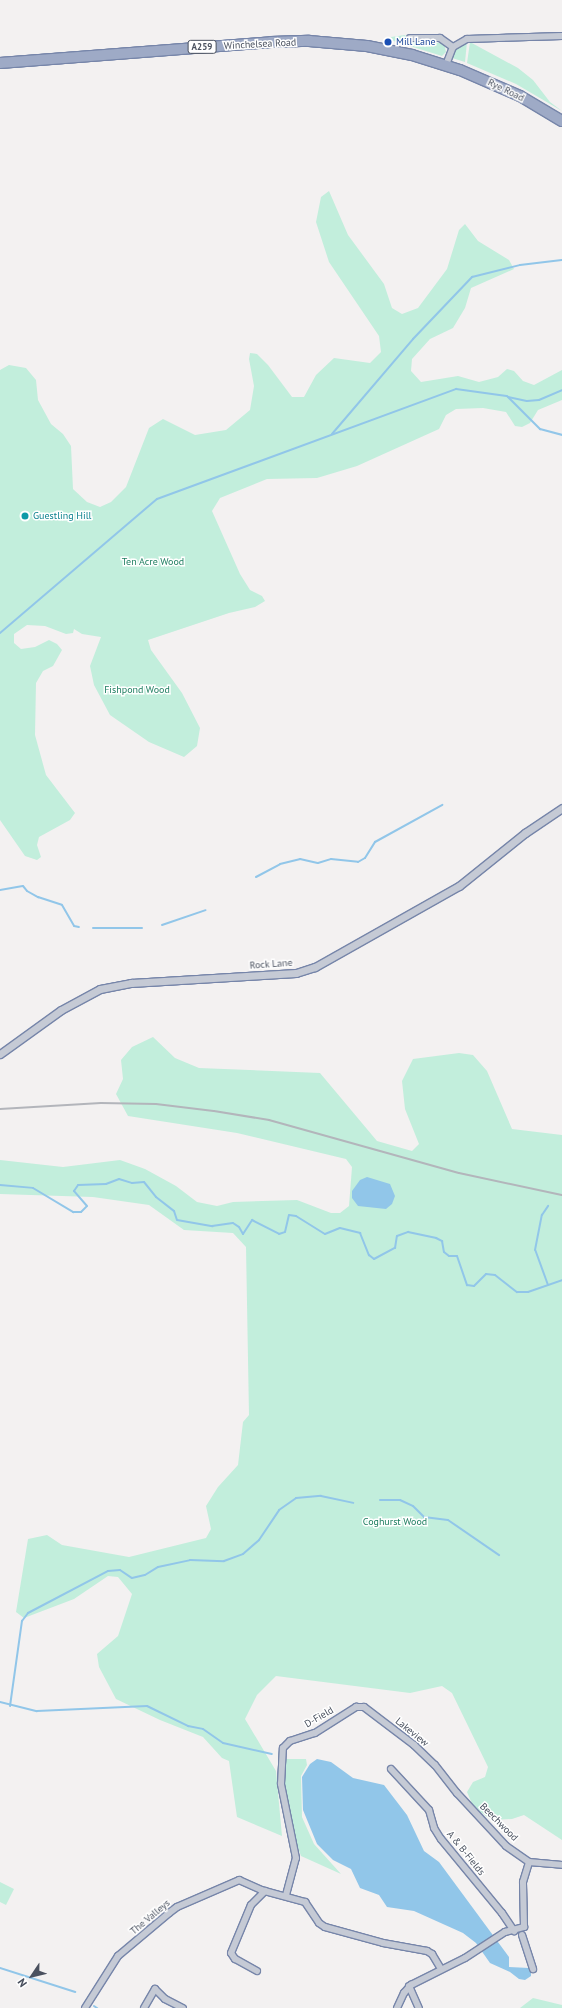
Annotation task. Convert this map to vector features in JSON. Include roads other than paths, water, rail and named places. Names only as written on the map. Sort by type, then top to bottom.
[{"type":"highway","name":"Winchelsea Road","points":[[0,63],[290,41],[367,46],[400,52]]},
{"type":"highway","name":"Rye Road","points":[[400,52],[446,65],[510,91],[562,121]]},
{"type":"street","points":[[446,65],[453,47],[465,39],[562,36]]},
{"type":"street","points":[[410,38],[440,38],[453,47]]},
{"type":"street","name":"Rock Lane","points":[[0,1054],[66,1007],[100,989],[131,983],[296,973],[315,967],[459,886],[525,833],[562,808]]},
{"type":"street","name":"Lakeview","points":[[345,1714],[356,1707],[364,1707],[436,1765],[457,1793]]},
{"type":"street","name":"D-Field","points":[[286,1895],[296,1858],[281,1784],[283,1748],[290,1741],[315,1733],[345,1714]]},
{"type":"street","name":"A & B-Fields","points":[[391,1769],[405,1780],[429,1810],[434,1828],[441,1839],[502,1913],[514,1931]]},
{"type":"street","name":"Beechwood","points":[[457,1793],[506,1846],[529,1862]]},
{"type":"street","points":[[397,2008],[409,1986],[476,1950],[508,1930],[514,1931],[524,1927],[523,1882],[529,1862],[562,1864]]},
{"type":"street","name":"The Valleys","points":[[86,2008],[91,1997],[118,1956],[178,1907],[239,1880],[265,1891],[286,1895],[305,1902],[319,1924],[325,1927],[383,1943],[427,1951],[432,1954],[441,1969]]},
{"type":"street","points":[[257,1971],[235,1959],[231,1953],[251,1904],[265,1891]]},
{"type":"street","points":[[522,1935],[533,1969]]},
{"type":"street","points":[[409,1986],[419,2008]]},
{"type":"street","points":[[144,2008],[155,1989],[164,1999],[183,2008]]},
{"type":"water","points":[[367,1177],[390,1184],[395,1196],[392,1204],[386,1209],[358,1206],[352,1198],[352,1191],[360,1180]]},
{"type":"water","points":[[317,1759],[331,1762],[353,1778],[384,1785],[407,1815],[424,1851],[439,1862],[509,1957],[509,1967],[529,1968],[531,1970],[531,1976],[525,1980],[519,1979],[510,1972],[490,1963],[476,1943],[463,1933],[414,1911],[387,1907],[379,1895],[360,1888],[351,1869],[333,1860],[317,1844],[303,1810],[302,1777],[310,1764]]},
{"type":"waterway","points":[[332,434],[413,339],[472,277],[520,265],[562,260]]},
{"type":"waterway","points":[[0,633],[157,499],[456,389],[507,396],[540,429],[562,435]]},
{"type":"waterway","points":[[508,397],[527,401],[539,400],[562,390]]},
{"type":"waterway","points":[[256,877],[280,864],[300,859],[318,863],[331,859],[358,862],[365,858],[375,842],[442,805]]},
{"type":"waterway","points":[[0,890],[23,886],[27,891],[38,897],[62,905],[74,926],[79,927]]},
{"type":"waterway","points":[[162,925],[206,910]]},
{"type":"waterway","points":[[93,928],[142,928]]},
{"type":"waterway","points":[[0,1185],[33,1188],[73,1212],[81,1212],[87,1206],[74,1191],[78,1185],[106,1184],[119,1179],[132,1183],[144,1182],[156,1197],[174,1211],[177,1220],[212,1226],[233,1223],[239,1227],[243,1234],[252,1220],[279,1234],[285,1232],[289,1215],[296,1216],[325,1234],[340,1228],[360,1233],[369,1255],[374,1259],[395,1248],[397,1236],[408,1232],[436,1238],[442,1241],[444,1252],[449,1256],[457,1256],[467,1285],[474,1286],[486,1274],[495,1275],[517,1292],[528,1292],[562,1280]]},
{"type":"waterway","points":[[548,1206],[542,1215],[535,1250],[548,1285]]},
{"type":"waterway","points":[[10,1706],[22,1621],[28,1613],[108,1571],[120,1570],[132,1578],[145,1575],[158,1567],[190,1560],[224,1561],[243,1554],[259,1540],[279,1510],[296,1498],[321,1496],[353,1503]]},
{"type":"waterway","points":[[380,1500],[400,1500],[413,1506],[424,1517],[448,1520],[499,1555]]},
{"type":"waterway","points":[[0,1702],[37,1711],[147,1706],[188,1726],[203,1729],[223,1743],[272,1754]]},
{"type":"waterway","points":[[0,1968],[75,1992]]},
{"type":"railway","points":[[0,1109],[101,1103],[156,1104],[214,1111],[269,1120],[459,1173],[562,1195]]},
{"type":"place","name":"Mill Lane","points":[[388,42]]},
{"type":"place","name":"Guestling Hill","points":[[25,516]]},
{"type":"park label","name":"Ten Acre Wood","points":[[153,562]]},
{"type":"park label","name":"Fishpond Wood","points":[[137,690]]},
{"type":"park label","name":"Coghurst Wood","points":[[395,1522]]}]
